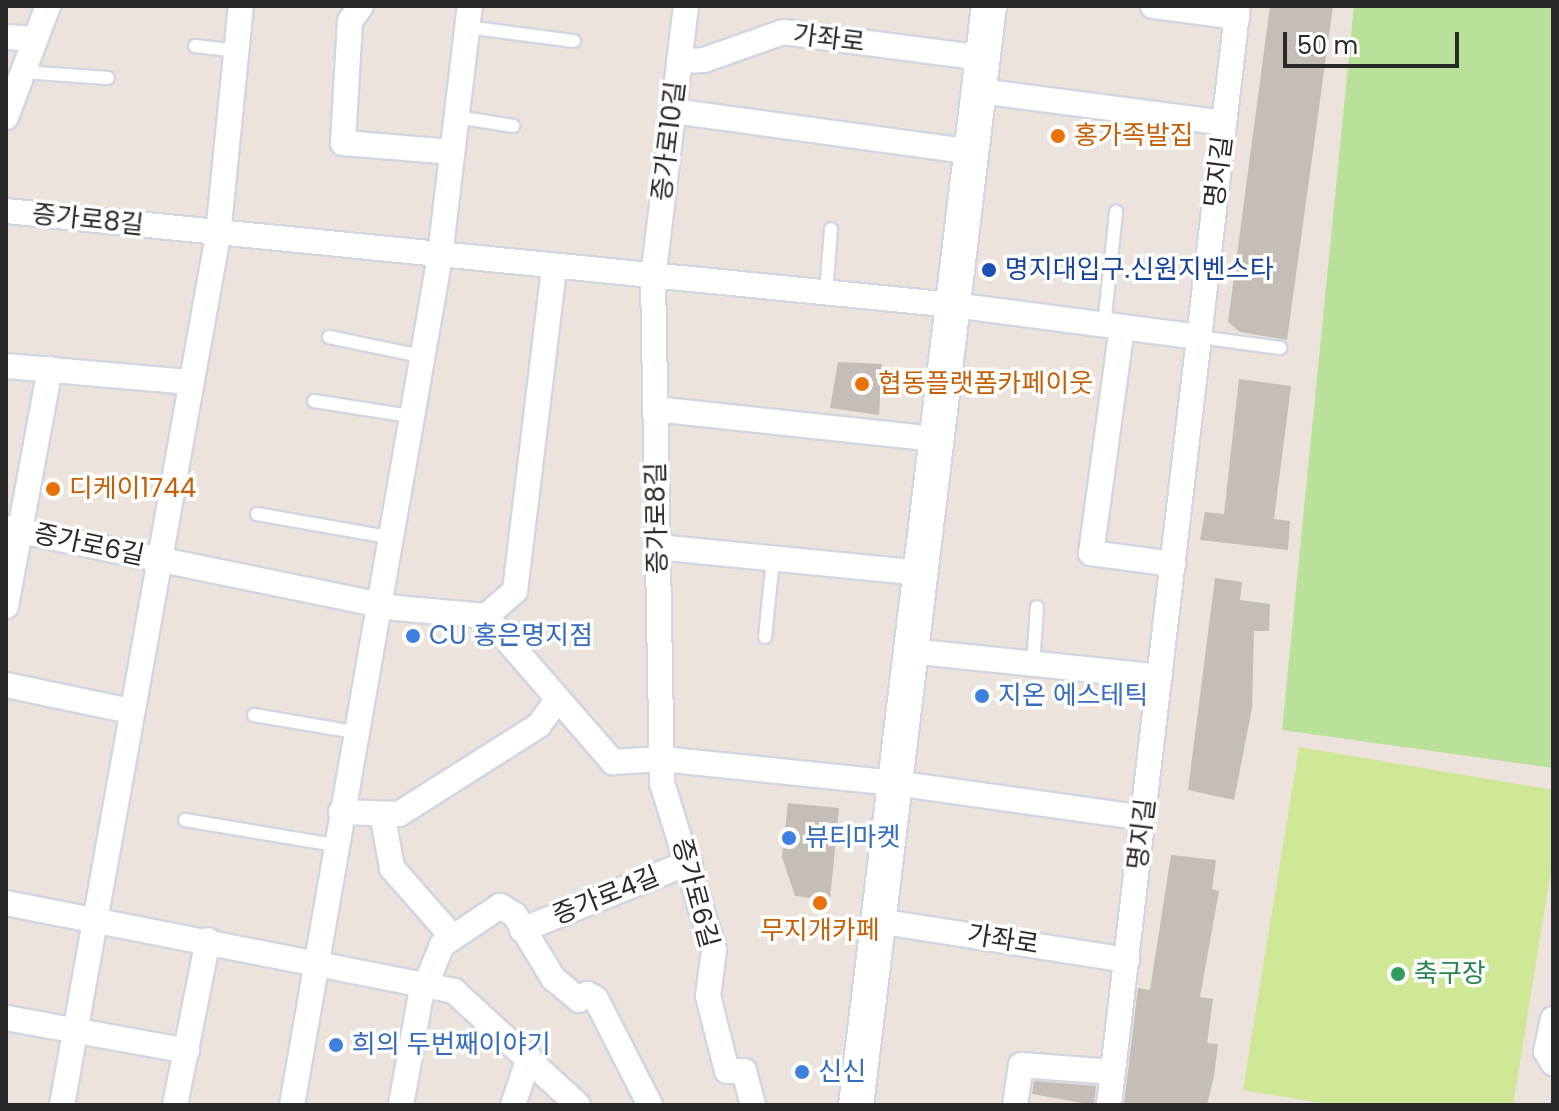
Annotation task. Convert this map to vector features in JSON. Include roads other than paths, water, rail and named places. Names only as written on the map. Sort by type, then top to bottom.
[{"type":"main road","points":[[856,1105],[989,6]]},
{"type":"street","points":[[6,117],[48,6]]},
{"type":"street","points":[[157,559],[218,235],[239,51],[241,6]]},
{"type":"street","points":[[361,6],[350,21],[343,143],[452,152]]},
{"type":"street","name":"증가로10길","points":[[653,277],[686,6]]},
{"type":"street","points":[[1153,6],[1237,11]]},
{"type":"street","name":"명지길","points":[[1109,1105],[1237,11]]},
{"type":"street","points":[[292,1105],[375,604],[440,256],[468,17]]},
{"type":"street","name":"가좌로","points":[[679,61],[704,60],[783,32],[1224,123]]},
{"type":"street","points":[[6,37],[35,39]]},
{"type":"street","points":[[673,111],[971,152]]},
{"type":"street","name":"증가로8길","points":[[6,211],[218,235],[953,305]]},
{"type":"street","points":[[554,267],[515,591],[486,616],[613,762],[662,759],[895,783],[1143,818]]},
{"type":"street","name":"증가로8길","points":[[653,277],[662,759]]},
{"type":"street","points":[[953,305],[1199,337]]},
{"type":"street","points":[[1113,326],[1091,553],[1173,564]]},
{"type":"street","points":[[6,366],[190,382]]},
{"type":"street","points":[[13,530],[50,369]]},
{"type":"street","points":[[655,409],[936,439]]},
{"type":"street","name":"증가로6길","points":[[6,606],[13,530],[375,604],[486,616]]},
{"type":"street","points":[[657,547],[920,573]]},
{"type":"street","name":"증가로6길","points":[[95,918],[157,559]]},
{"type":"street","points":[[910,651],[1160,677]]},
{"type":"street","points":[[6,685],[130,711]]},
{"type":"street","points":[[341,812],[383,818],[539,725],[558,699]]},
{"type":"street","name":"증가로6길","points":[[662,759],[714,950],[708,996],[727,1071],[744,1071],[753,1105]]},
{"type":"street","points":[[383,818],[392,868],[449,933],[431,984],[420,999],[401,1105]]},
{"type":"street","name":"증가로4길","points":[[522,930],[690,862]]},
{"type":"street","points":[[6,903],[431,984],[463,995],[578,1105]]},
{"type":"street","name":"증가로4길","points":[[449,933],[500,906],[522,930],[553,978],[601,1007],[650,1105]]},
{"type":"street","points":[[62,1105],[95,918]]},
{"type":"street","name":"가좌로","points":[[878,921],[1127,960]]},
{"type":"street","points":[[175,1105],[208,940]]},
{"type":"street","points":[[6,1018],[187,1051]]},
{"type":"street","points":[[1553,1019],[1546,1051],[1553,1063]]},
{"type":"street","points":[[513,1105],[529,1058]]},
{"type":"street","points":[[1015,1105],[1021,1065],[1113,1072]]},
{"type":"lane","points":[[468,17],[574,41]]},
{"type":"lane","points":[[195,46],[239,51]]},
{"type":"lane","points":[[23,72],[108,78]]},
{"type":"lane","points":[[457,117],[513,126]]},
{"type":"lane","points":[[1113,326],[1116,212]]},
{"type":"lane","points":[[826,293],[831,229]]},
{"type":"lane","points":[[329,337],[421,356]]},
{"type":"lane","points":[[1199,337],[1280,348]]},
{"type":"lane","points":[[314,401],[410,416]]},
{"type":"lane","points":[[257,514],[387,537]]},
{"type":"lane","points":[[765,637],[773,559]]},
{"type":"lane","points":[[1033,664],[1037,607]]},
{"type":"lane","points":[[254,715],[354,732]]},
{"type":"lane","points":[[185,820],[335,845]]},
{"type":"place","name":"홍가족발집","points":[[1058,136]]},
{"type":"place","name":"명지대입구.신원지벤스타","points":[[989,270]]},
{"type":"place","name":"협동플랫폼카페이웃","points":[[862,384]]},
{"type":"place","name":"디케이1744","points":[[53,489]]},
{"type":"place","name":"CU 홍은명지점","points":[[413,636]]},
{"type":"place","name":"지온 에스테틱","points":[[982,696]]},
{"type":"place","name":"뷰티마켓","points":[[789,838]]},
{"type":"place","name":"무지개카페","points":[[820,903]]},
{"type":"place","name":"축구장","points":[[1398,974]]},
{"type":"place","name":"희의 두번째이야기","points":[[336,1045]]},
{"type":"place","name":"신신","points":[[802,1072]]}]
